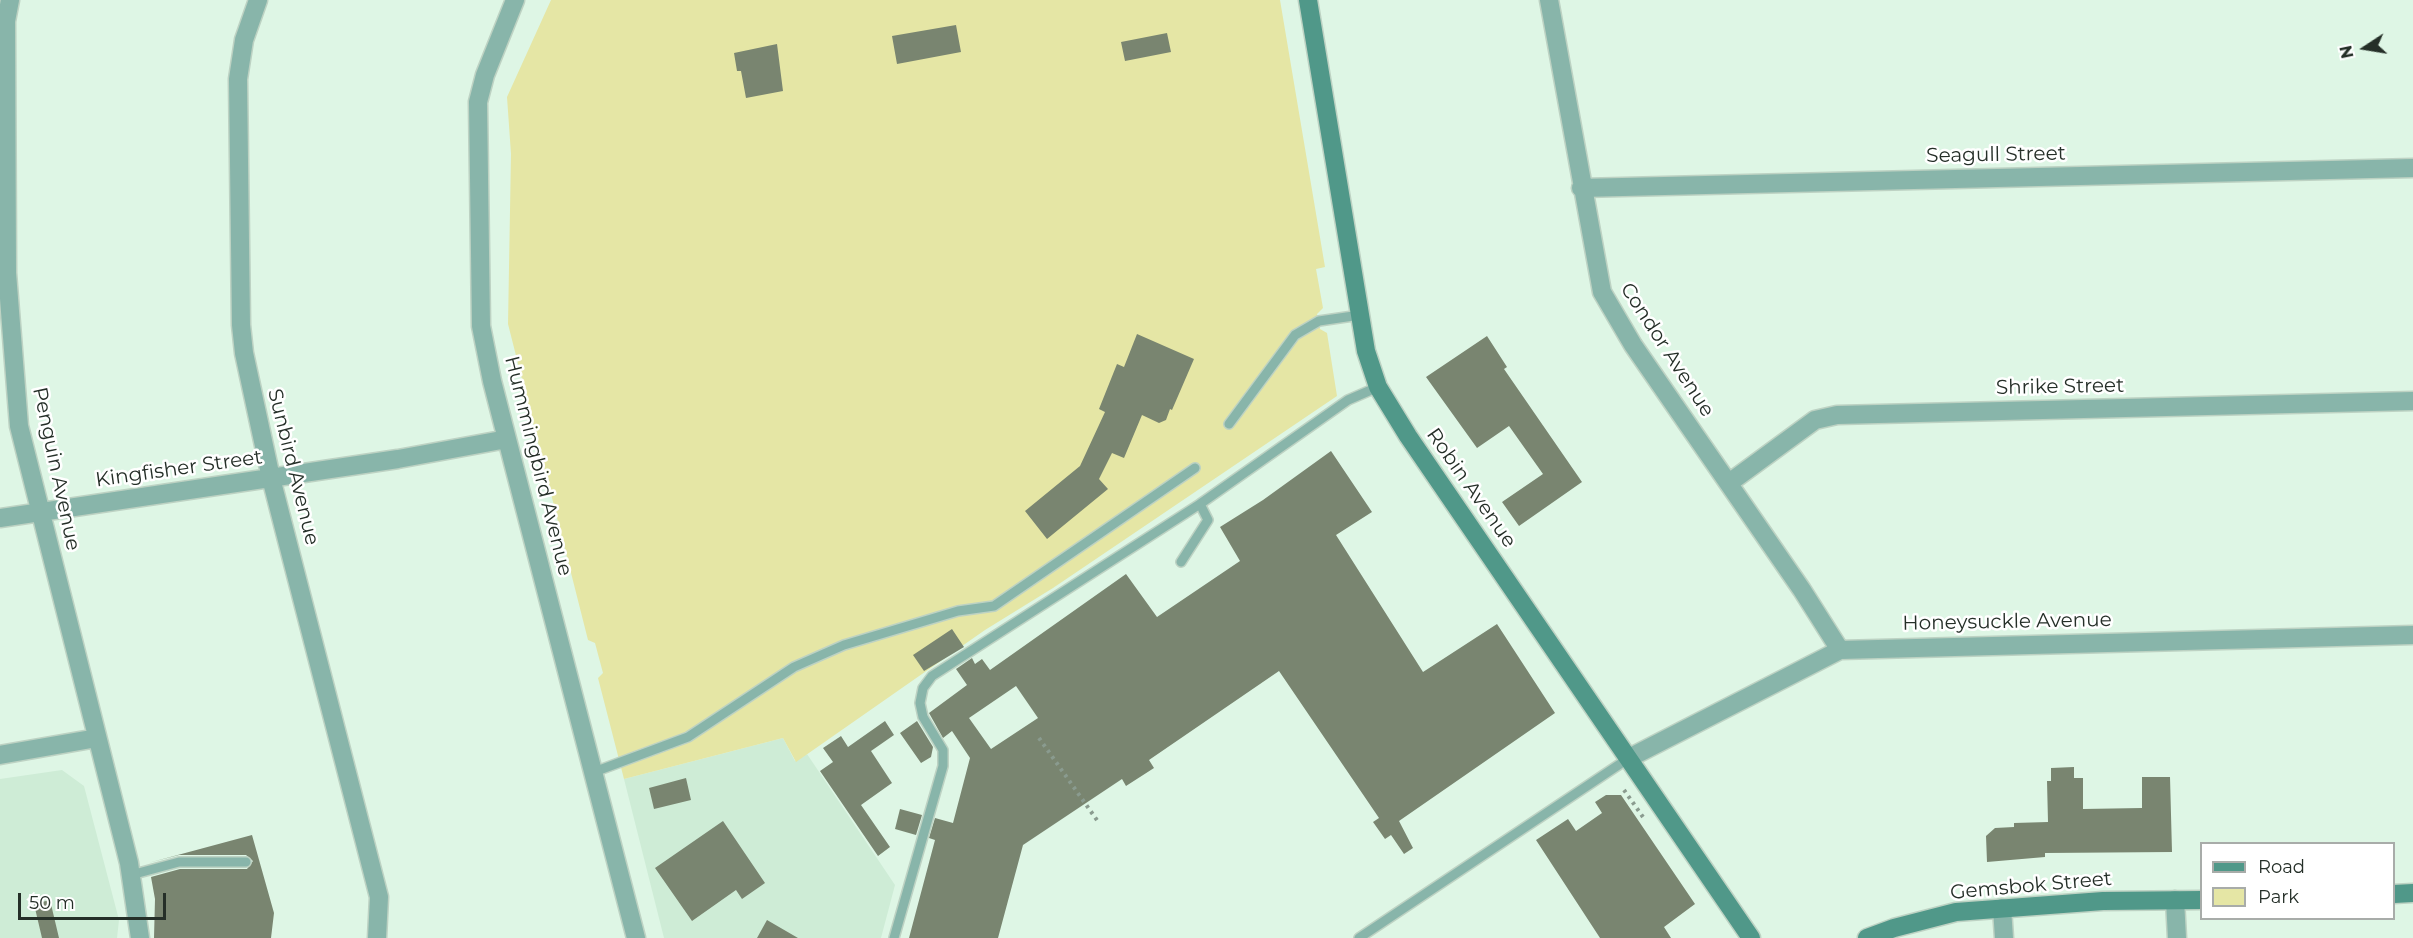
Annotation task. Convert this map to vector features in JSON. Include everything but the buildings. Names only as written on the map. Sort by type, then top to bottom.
[{"type":"street","name":"Penguin Avenue","points":[[10,0],[6,21],[3,273],[19,426],[131,875],[140,938]]},
{"type":"street","name":"Sunbird Avenue","points":[[258,0],[239,58],[241,325],[251,393],[271,478],[379,897],[377,938]]},
{"type":"street","name":"Hummingbird Avenue","points":[[514,0],[482,81],[478,102],[481,326],[507,439],[636,938]]},
{"type":"street","name":"Robin Avenue","points":[[1308,0],[1369,365],[1378,387],[1408,436],[1751,938]]},
{"type":"street","name":"Condor Avenue","points":[[1549,0],[1581,188],[1602,292],[1633,345],[1729,483],[1840,650]]},
{"type":"street","name":"Seagull Street","points":[[1581,188],[2413,168]]},
{"type":"street","name":"Shrike Street","points":[[1729,483],[1815,420],[1837,415],[2413,401]]},
{"type":"street","name":"Kingfisher Street","points":[[0,518],[398,459],[507,439]]},
{"type":"street","name":"Honeysuckle Avenue","points":[[1629,758],[1840,650],[2413,635]]},
{"type":"street","points":[[0,755],[97,738]]},
{"type":"street","points":[[2395,894],[2413,893]]},
{"type":"street","points":[[2175,900],[2177,938]]},
{"type":"street","name":"Gemsbok Street","points":[[1867,938],[1926,919],[2002,908],[2103,901],[2200,900]]},
{"type":"street","points":[[2002,908],[2004,938]]},
{"type":"lane","points":[[1229,424],[1295,335],[1318,321],[1360,315]]},
{"type":"lane","points":[[894,938],[942,766],[943,750],[923,717],[920,703],[923,688],[932,676],[1200,504],[1348,400],[1378,387]]},
{"type":"lane","points":[[594,772],[688,737],[794,668],[844,645],[958,611],[994,606],[1196,468]]},
{"type":"lane","points":[[1181,562],[1208,520],[1200,504]]},
{"type":"lane","points":[[1359,938],[1629,758]]},
{"type":"lane","points":[[131,875],[179,862],[246,862]]},
{"type":"path","points":[[1039,738],[1099,823]]},
{"type":"shaded area","points":[[783,738],[795,761],[807,754],[895,885],[881,938],[664,938],[624,779]]},
{"type":"shaded area","points":[[62,770],[84,786],[119,920],[117,938],[0,938],[0,779]]},
{"type":"green space","points":[[551,0],[1280,0],[1325,267],[1316,269],[1323,308],[1317,314],[1320,329],[1327,333],[1337,396],[1053,588],[985,630],[796,762],[783,738],[624,779],[598,678],[603,673],[595,643],[588,640],[508,324],[511,154],[507,97]]}]
